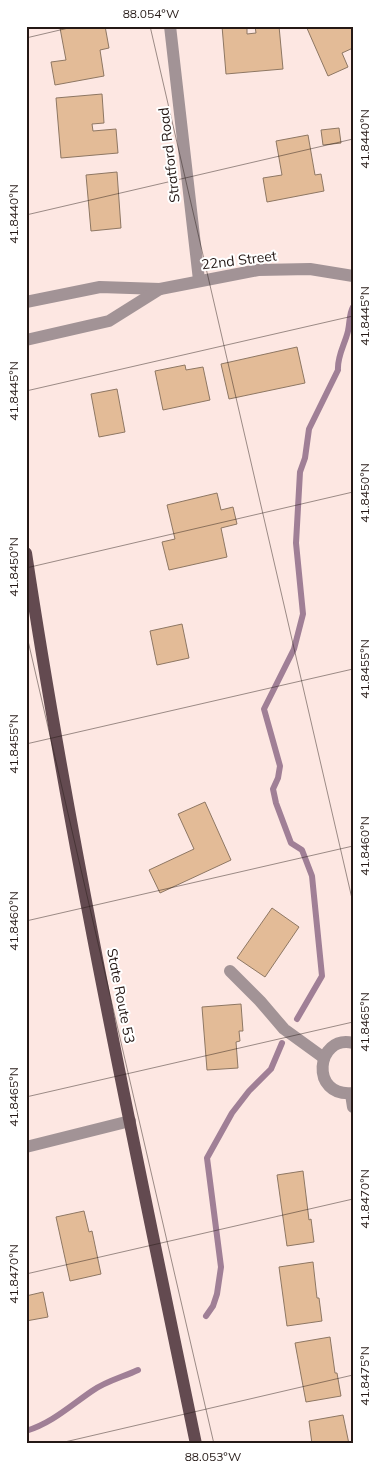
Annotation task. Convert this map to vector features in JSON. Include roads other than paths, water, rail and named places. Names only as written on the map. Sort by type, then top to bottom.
[{"type":"main road","name":"State Route 53","points":[[26,553],[89,914],[196,1444]]},
{"type":"street","name":"Stratford Road","points":[[170,26],[199,280]]},
{"type":"street","name":"22nd Street","points":[[26,302],[100,287],[160,288],[258,270],[286,269],[335,272],[353,276]]},
{"type":"street","name":"22nd Street","points":[[26,340],[109,321],[160,288]]},
{"type":"street","points":[[230,971],[260,1001],[284,1029],[324,1058]]},
{"type":"street","points":[[353,1043],[337,1044],[328,1051],[322,1064],[323,1077],[330,1088],[340,1093],[352,1094],[353,1107]]},
{"type":"street","points":[[26,1147],[130,1121]]},
{"type":"waterway","points":[[297,1019],[322,976],[312,876],[302,850],[291,843],[276,803],[273,789],[278,778],[280,766],[264,709],[294,649],[303,614],[296,543],[300,472],[305,458],[309,429],[338,370],[353,307]]},
{"type":"waterway","points":[[206,1316],[213,1306],[217,1294],[221,1267],[207,1158],[232,1113],[249,1091],[271,1069],[282,1043]]},
{"type":"waterway","points":[[26,1431],[53,1419],[97,1388],[138,1370]]}]
